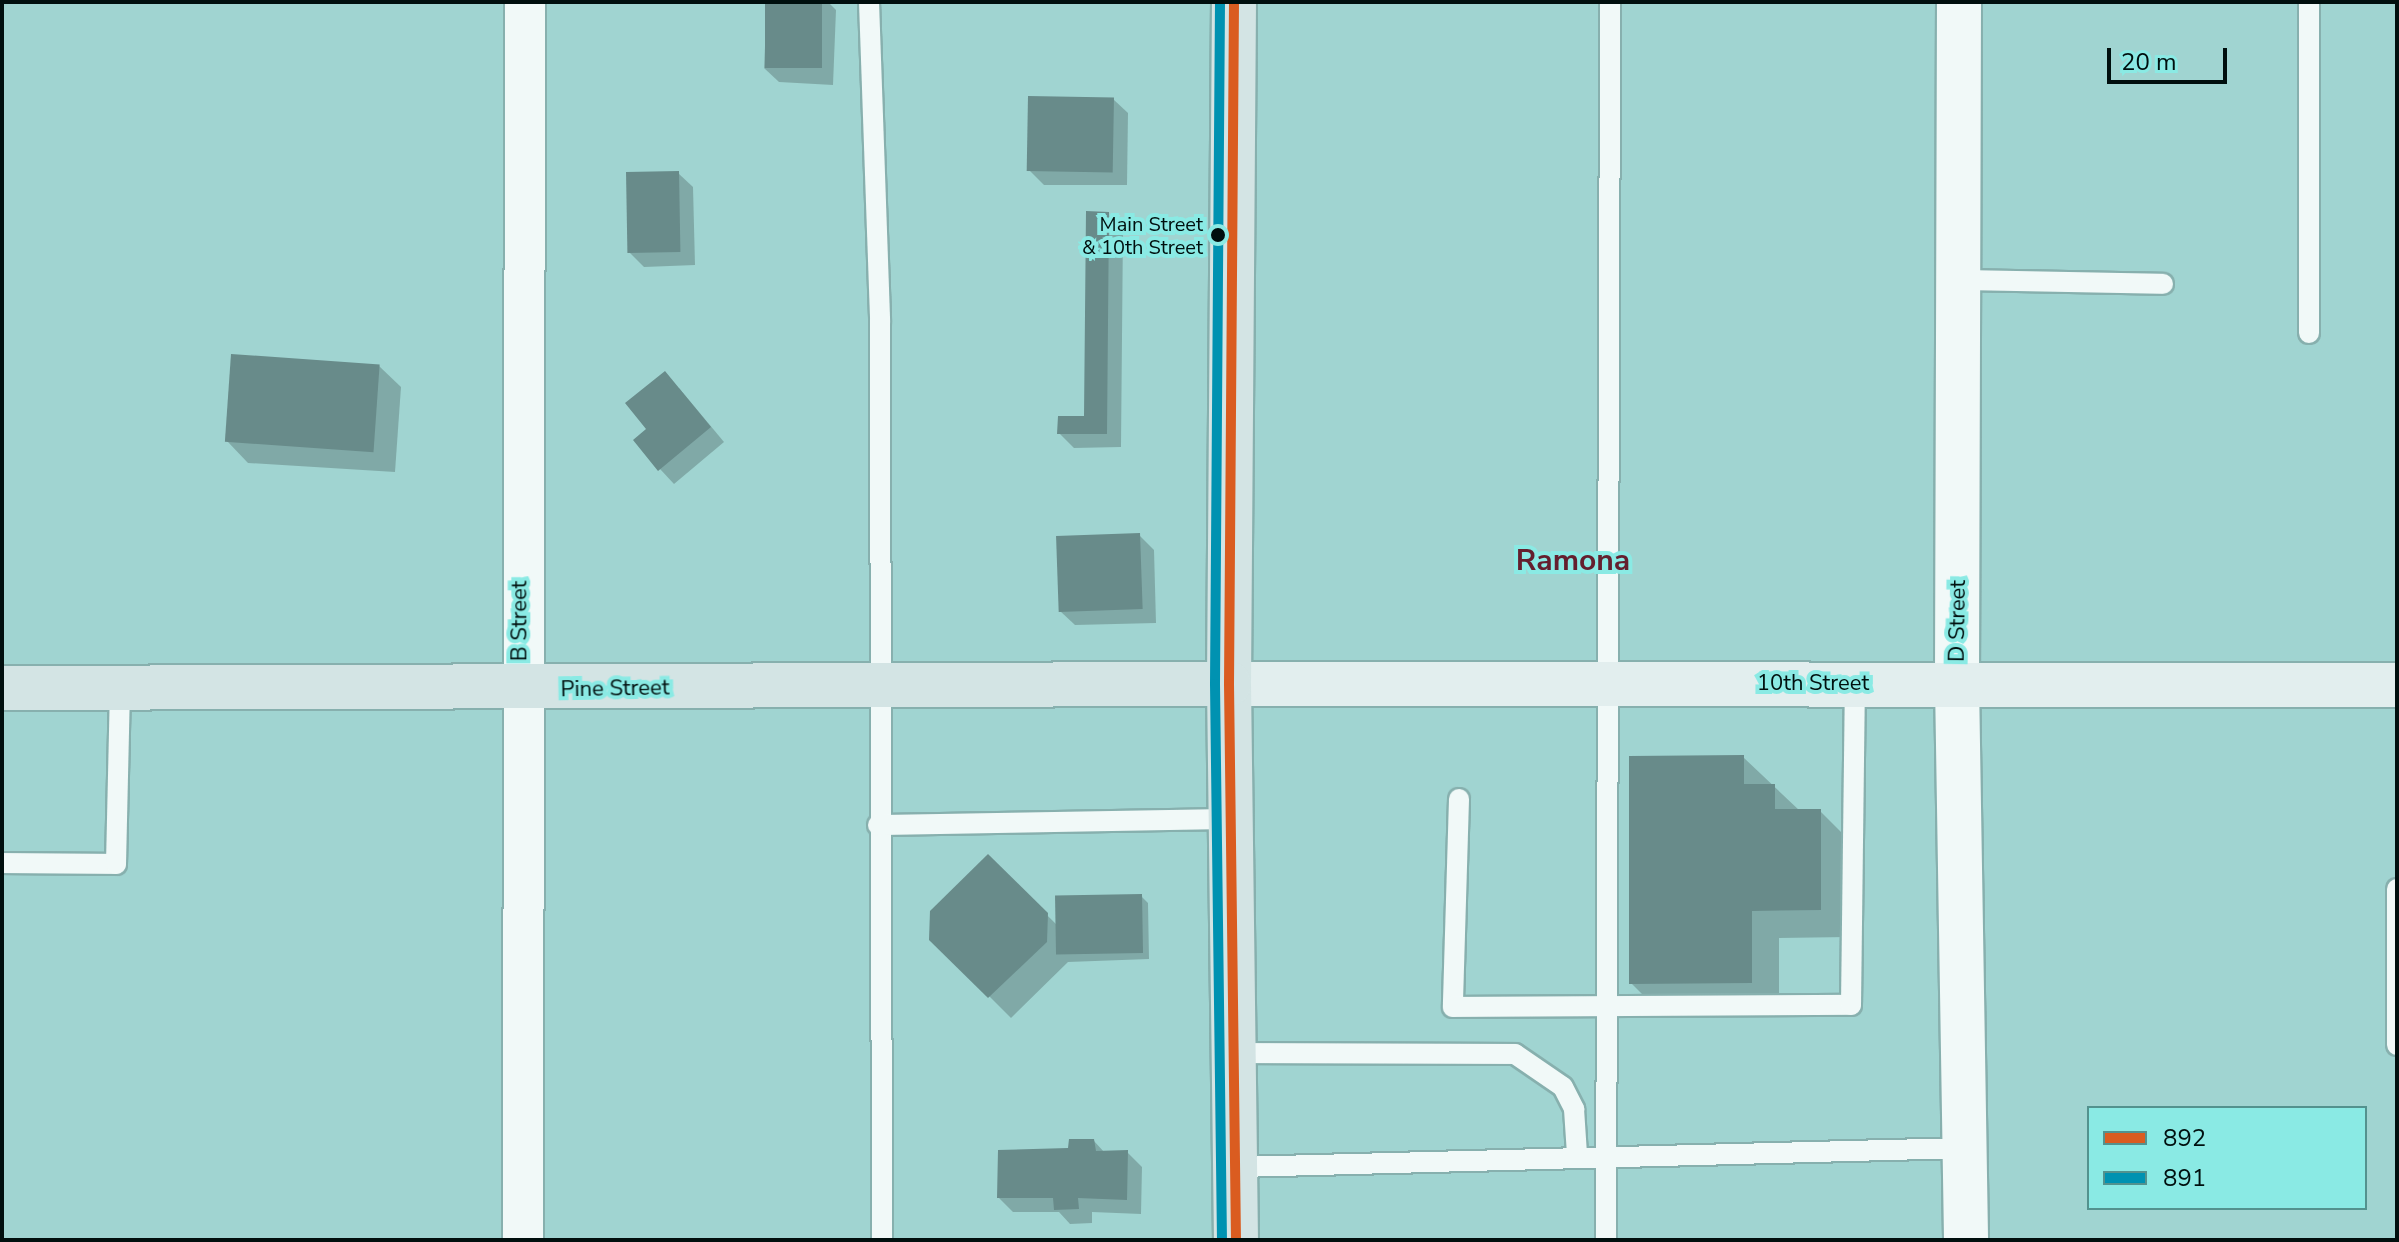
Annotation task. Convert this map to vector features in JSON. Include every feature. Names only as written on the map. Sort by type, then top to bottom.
[{"type":"main road","points":[[1234,2],[1229,684],[1239,1167],[1236,1240]]},
{"type":"main road","name":"Pine Street","points":[[2,688],[520,690],[1229,684]]},
{"type":"main road","name":"10th Street","points":[[1229,684],[2397,685]]},
{"type":"street","name":"B Street","points":[[523,1240],[520,690],[525,2]]},
{"type":"street","name":"D Street","points":[[1959,2],[1961,280],[1957,683],[1967,1148],[1966,1240]]},
{"type":"lane","points":[[869,2],[880,320],[875,685],[882,1240]]},
{"type":"lane","points":[[1606,1240],[1604,686],[1610,2]]},
{"type":"lane","points":[[2309,2],[2309,333]]},
{"type":"lane","points":[[1961,280],[2163,284]]},
{"type":"lane","points":[[1459,799],[1453,1007],[1603,1009],[1851,1005],[1855,684]]},
{"type":"lane","points":[[2,863],[116,864],[120,688]]},
{"type":"lane","points":[[878,825],[1231,819]]},
{"type":"lane","points":[[2397,889],[2397,1045]]},
{"type":"lane","points":[[1236,1053],[1515,1054],[1563,1087],[1574,1109],[1577,1154]]},
{"type":"lane","points":[[1239,1167],[1605,1153],[1967,1148]]},
{"type":"building","points":[[765,2],[822,2],[822,68],[765,68]]},
{"type":"building","points":[[1028,96],[1114,98],[1113,172],[1027,171]]},
{"type":"building","points":[[679,171],[680,252],[627,253],[626,172]]},
{"type":"building","points":[[1086,211],[1109,212],[1107,434],[1057,434],[1058,416],[1084,416]]},
{"type":"building","points":[[231,354],[380,364],[373,452],[225,442]]},
{"type":"building","points":[[665,371],[711,427],[658,471],[633,440],[646,429],[625,403]]},
{"type":"building","points":[[1140,533],[1143,609],[1059,612],[1056,536]]},
{"type":"building","points":[[1744,755],[1744,784],[1775,784],[1775,809],[1821,809],[1821,910],[1752,911],[1752,983],[1629,984],[1629,756]]},
{"type":"building","points":[[988,854],[1048,913],[1047,942],[988,998],[929,940],[930,911]]},
{"type":"building","points":[[1142,894],[1143,953],[1056,955],[1055,896]]},
{"type":"building","points":[[1069,1139],[1094,1139],[1096,1151],[1128,1150],[1127,1200],[1078,1198],[1079,1209],[1054,1210],[1053,1198],[997,1198],[998,1150],[1068,1148]]},
{"type":"transit line","name":"891","points":[[1220,2],[1215,684],[1222,1240]]},
{"type":"transit line","name":"892","points":[[1234,2],[1229,684],[1236,1240]]},
{"type":"place","name":"Main Street & 10th Street","points":[[1218,235]]},
{"type":"district","name":"Ramona","points":[[1573,561]]}]
